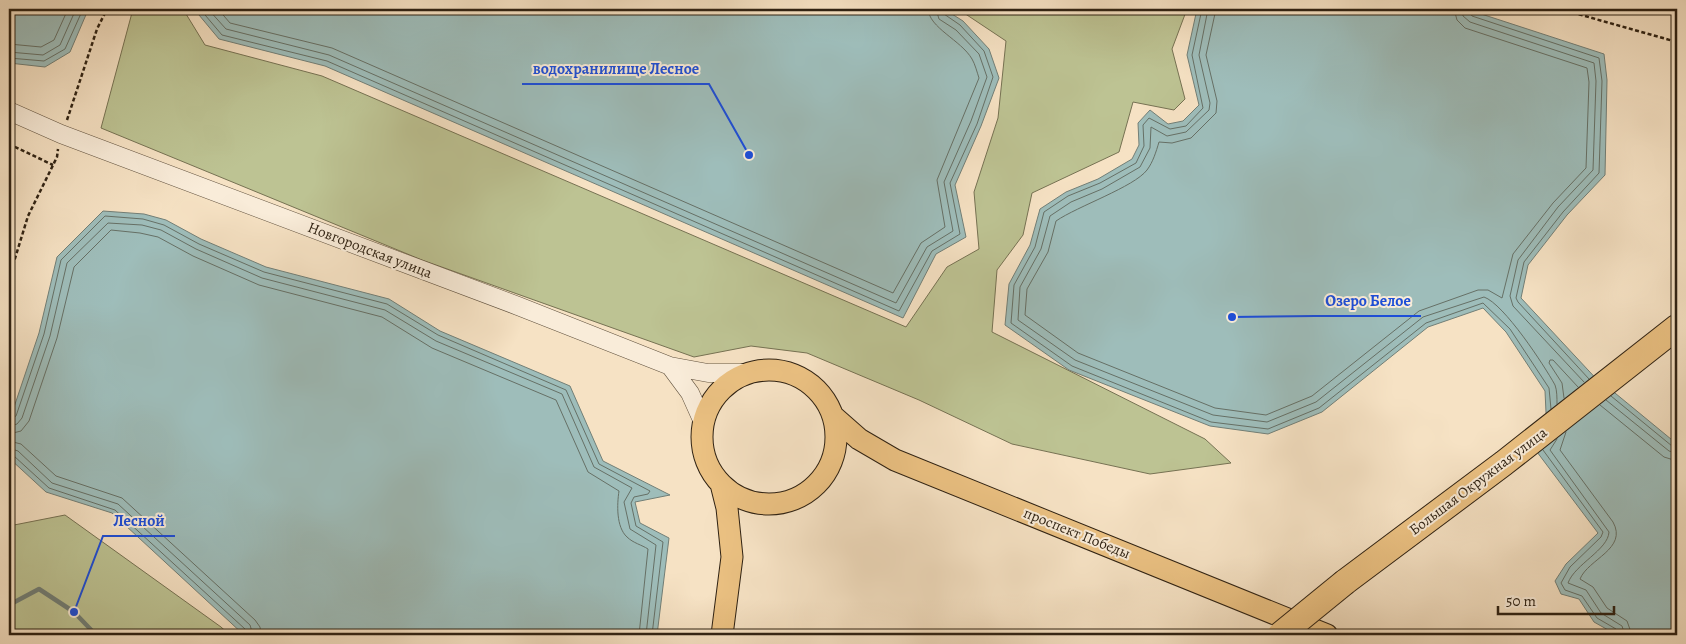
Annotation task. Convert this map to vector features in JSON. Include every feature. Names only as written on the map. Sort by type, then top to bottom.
[{"type":"highway","name":"Большая Окружная улица","points":[[1280,635],[1345,582],[1504,463],[1677,327]]},
{"type":"main road","points":[[767,369],[789,372],[808,382],[824,398],[834,417],[837,439],[832,461],[821,481],[804,495],[782,503],[760,504],[739,497],[721,484],[708,466],[702,444],[703,422],[711,401],[726,384],[745,373],[767,369]]},
{"type":"main road","name":"проспект Победы","points":[[834,417],[859,439],[895,460],[1327,635]]},
{"type":"main road","points":[[721,484],[727,508],[732,557],[722,635]]},
{"type":"street","name":"Новгородская улица","points":[[9,111],[61,134],[518,306],[670,366],[708,373],[745,373]]},
{"type":"street","points":[[670,366],[690,393],[703,422]]},
{"type":"path","points":[[9,278],[28,216],[57,157],[61,134],[97,29],[107,9]]},
{"type":"path","points":[[1560,9],[1677,42]]},
{"type":"path","points":[[9,144],[53,165]]},
{"type":"green space","points":[[133,9],[183,9],[205,45],[322,76],[906,327],[947,267],[979,249],[974,192],[998,118],[1006,41],[958,9],[1187,9],[1172,49],[1185,99],[1174,110],[1133,102],[1119,152],[1032,193],[1023,235],[997,270],[992,332],[1205,439],[1231,463],[1150,474],[1012,444],[919,400],[807,353],[751,346],[694,357],[422,260],[101,128]]},
{"type":"green space","points":[[65,515],[230,635],[9,635],[9,526]]},
{"type":"water","points":[[9,9],[88,10],[70,52],[45,67],[9,63]]},
{"type":"water","points":[[194,9],[944,9],[963,21],[989,49],[999,78],[981,126],[955,185],[966,237],[936,254],[903,318],[325,66],[219,39]]},
{"type":"water","points":[[1197,9],[1466,9],[1604,54],[1607,80],[1605,175],[1567,215],[1528,265],[1521,298],[1602,385],[1604,384],[1677,444],[1677,635],[1617,635],[1594,622],[1579,599],[1561,594],[1555,581],[1566,564],[1598,533],[1534,448],[1547,434],[1545,391],[1506,332],[1483,308],[1428,327],[1322,412],[1268,434],[1210,426],[1069,370],[1005,325],[1009,284],[1030,245],[1040,209],[1066,192],[1098,179],[1132,159],[1139,145],[1138,123],[1150,110],[1168,124],[1183,121],[1199,105],[1187,55]]},
{"type":"water","points":[[103,211],[144,214],[166,220],[201,239],[266,267],[389,299],[440,331],[570,386],[603,461],[670,495],[635,502],[640,523],[669,538],[657,635],[244,635],[112,513],[46,492],[9,458],[9,422],[39,333],[57,257]]},
{"type":"waterway","points":[[9,605],[39,589],[74,612],[96,635]]},
{"type":"place","name":"водохранилище Лесное","points":[[749,155]]},
{"type":"place","name":"Озеро Белое","points":[[1232,317]]},
{"type":"place","name":"Лесной","points":[[74,612]]}]
